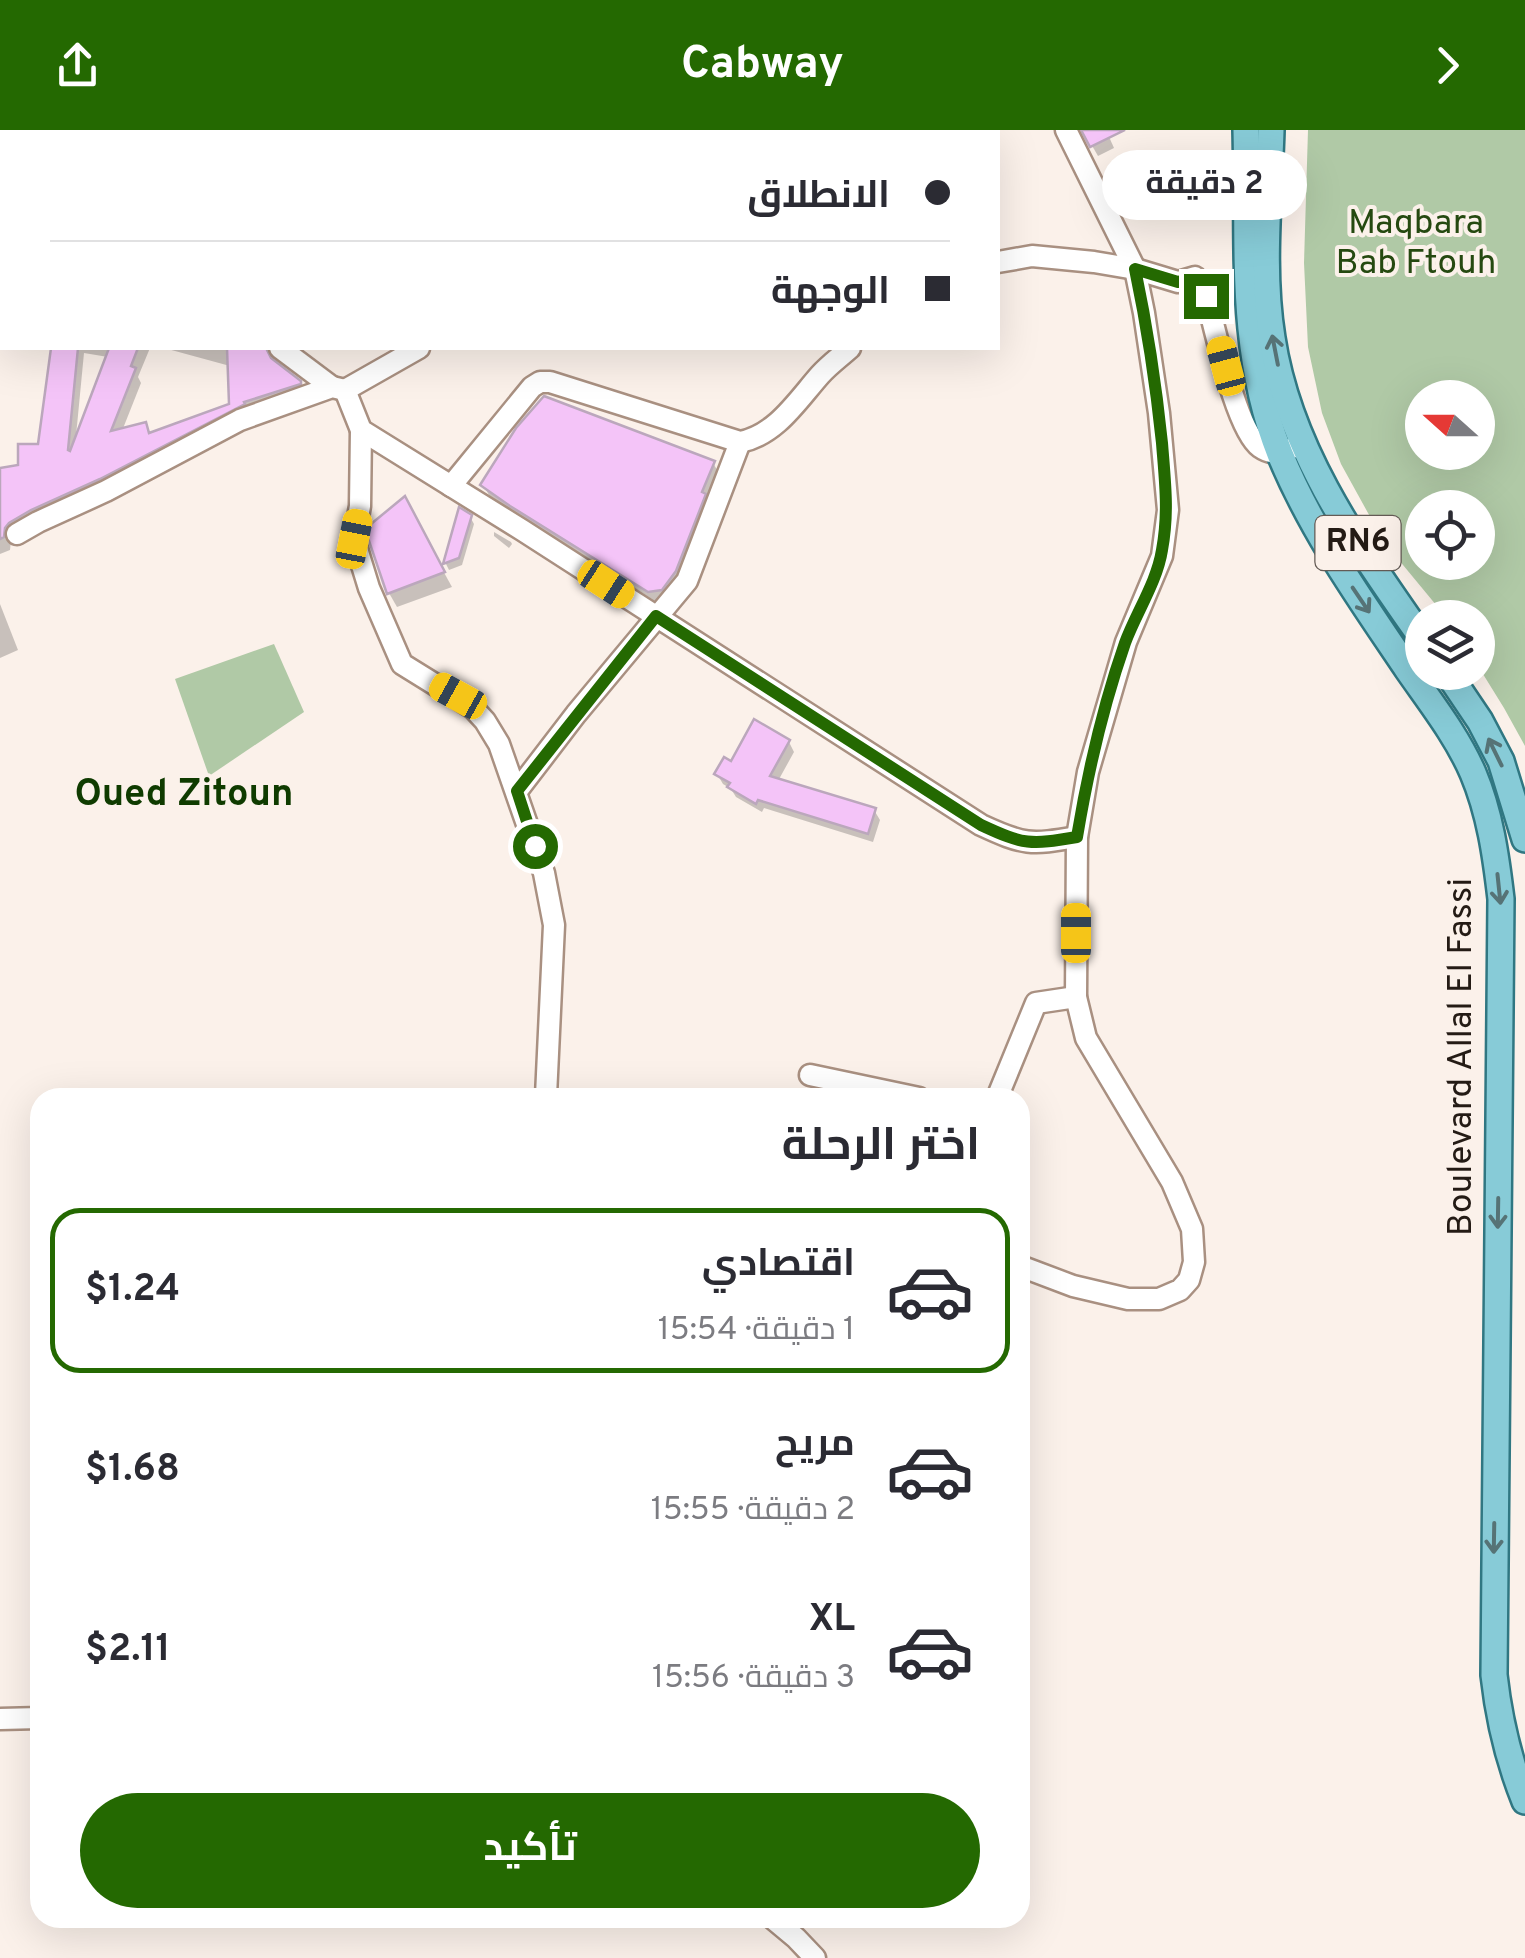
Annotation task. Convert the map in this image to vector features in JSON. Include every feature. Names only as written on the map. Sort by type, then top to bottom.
[{"type":"main road","name":"Boulevard Allal El Fassi","points":[[1246,130],[1248,286],[1257,379],[1292,449],[1405,612]]},
{"type":"main road","name":"Boulevard Allal El Fassi","points":[[1271,130],[1267,286],[1272,338],[1305,509],[1339,569],[1441,718],[1472,773],[1496,855],[1501,951],[1494,1660],[1499,1718],[1525,1801]]},
{"type":"main road","points":[[1458,690],[1501,761],[1525,839]]},
{"type":"street","points":[[1030,1270],[1073,1286],[1128,1299],[1159,1298],[1180,1290],[1189,1280],[1194,1262],[1192,1229],[1172,1182],[1086,1038],[1076,997],[1077,837],[1088,772],[1126,642],[1162,556],[1168,510],[1159,413],[1135,269],[1066,130]]},
{"type":"street","points":[[1000,262],[1032,256],[1135,269],[1178,282],[1195,277],[1206,296],[1246,428],[1259,446],[1292,449]]},
{"type":"street","points":[[282,350],[339,388],[361,430],[360,506],[354,539],[369,588],[402,664],[473,708],[485,721],[500,744],[517,791],[544,873],[554,925],[546,1088]]},
{"type":"street","points":[[17,534],[240,420],[339,388],[415,350]]},
{"type":"street","points":[[451,486],[540,382],[740,442],[767,432],[848,350]]},
{"type":"street","points":[[361,430],[981,825],[1014,840],[1038,844],[1077,837]]},
{"type":"street","points":[[517,791],[687,581],[740,442]]},
{"type":"street","points":[[1001,1088],[1036,1003],[1076,997]]},
{"type":"street","points":[[810,1075],[872,1088]]},
{"type":"street","points":[[0,1719],[30,1718]]},
{"type":"street","points":[[783,1928],[815,1958]]},
{"type":"green space","name":"Maqbara Bab Ftouh","points":[[1308,130],[1525,130],[1525,746],[1493,690],[1495,600],[1432,600],[1415,580],[1495,580],[1495,490],[1405,490],[1405,567],[1384,542],[1341,464],[1322,413],[1308,347],[1304,263]]},
{"type":"green space","points":[[274,644],[304,712],[209,776],[175,679]]},
{"type":"building","points":[[1081,130],[1125,130],[1090,147]]},
{"type":"building","points":[[51,350],[78,350],[70,451],[108,350],[137,350],[131,366],[136,368],[111,431],[146,422],[149,433],[229,404],[227,350],[267,350],[271,358],[301,381],[244,402],[100,479],[31,510],[9,523],[0,539],[0,468],[18,465],[18,444],[38,444]]},
{"type":"building","points":[[544,396],[715,461],[676,571],[662,590],[648,592],[480,485],[516,428]]},
{"type":"building","points":[[405,496],[445,572],[387,594],[368,538],[371,524]]},
{"type":"building","points":[[459,507],[472,515],[459,558],[443,564]]},
{"type":"building","points":[[754,719],[790,740],[770,776],[876,808],[868,834],[758,800],[756,804],[727,787],[730,783],[714,774],[724,757],[731,761]]},
{"type":"district","name":"Oued Zitoun","points":[[184,795]]},
{"type":"route","points":[[535,846],[517,791],[656,616],[981,825],[1014,840],[1038,844],[1077,837],[1103,716],[1126,642],[1162,556],[1168,510],[1159,413],[1135,269],[1178,282],[1195,277],[1206,296]]}]
